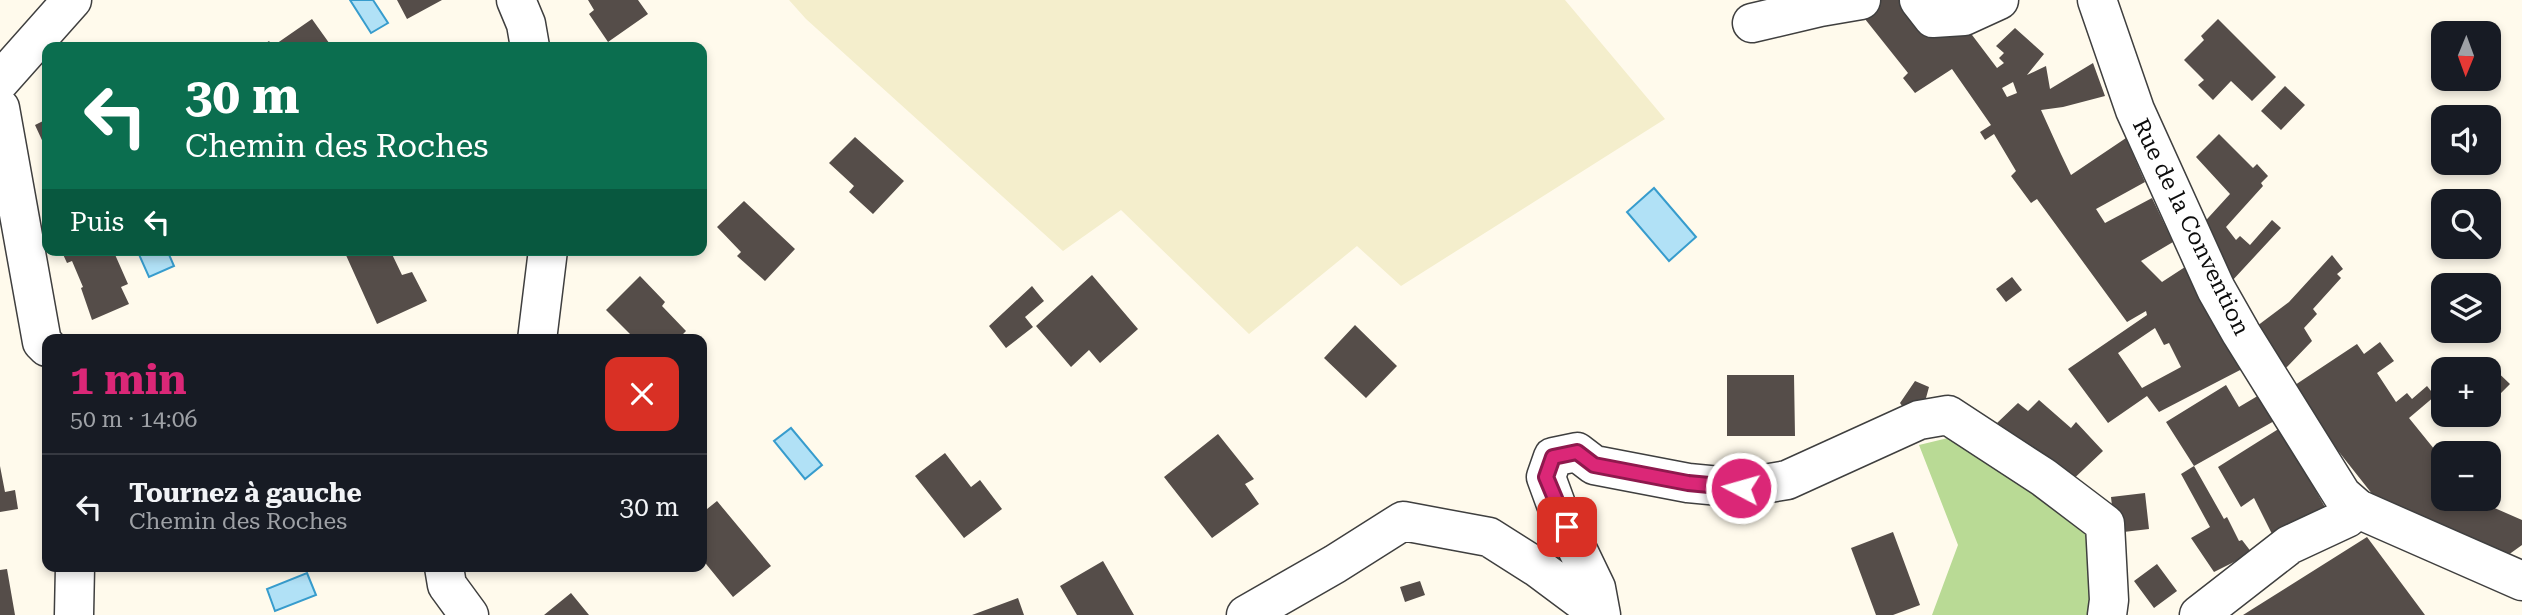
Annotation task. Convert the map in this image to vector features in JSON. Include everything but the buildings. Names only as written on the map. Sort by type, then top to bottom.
[{"type":"street","points":[[0,81],[72,0]]},
{"type":"street","points":[[516,0],[526,24],[529,42]]},
{"type":"street","points":[[1752,23],[1861,0]]},
{"type":"street","points":[[1919,0],[1933,18],[1964,16],[1999,0]]},
{"type":"street","name":"Rue de la Convention","points":[[2097,0],[2135,110],[2217,289],[2342,495],[2358,509]]},
{"type":"street","points":[[0,108],[42,342]]},
{"type":"street","points":[[538,334],[547,256]]},
{"type":"street","points":[[1601,615],[1596,589],[1557,507],[1546,477],[1553,457],[1577,452],[1594,465],[1688,483],[1741,488],[1787,480],[1919,419],[1948,415],[2043,477],[2105,524],[2109,600],[2107,615]]},
{"type":"street","points":[[2199,615],[2289,544],[2347,518],[2358,509],[2521,580]]},
{"type":"street","points":[[1246,615],[1403,521],[1489,537],[1538,568],[1601,615]]},
{"type":"street","points":[[74,615],[75,572]]},
{"type":"street","points":[[445,572],[447,585],[469,615]]},
{"type":"shaded area","points":[[789,0],[1565,0],[1665,119],[1401,286],[1357,246],[1249,334],[1121,210],[1063,251],[806,19]]},
{"type":"green space","points":[[1948,438],[2097,533],[2095,615],[1932,615],[1958,545],[1919,445]]},
{"type":"water","points":[[350,0],[373,0],[388,23],[371,33]]},
{"type":"water","points":[[1654,188],[1696,237],[1669,261],[1627,212]]},
{"type":"water","points":[[140,256],[170,256],[174,266],[149,277]]},
{"type":"water","points":[[791,428],[822,465],[805,479],[774,441]]},
{"type":"water","points":[[307,573],[316,595],[275,611],[267,589]]},
{"type":"route","points":[[1567,527],[1546,477],[1553,457],[1577,452],[1594,465],[1688,483],[1741,488]]}]
